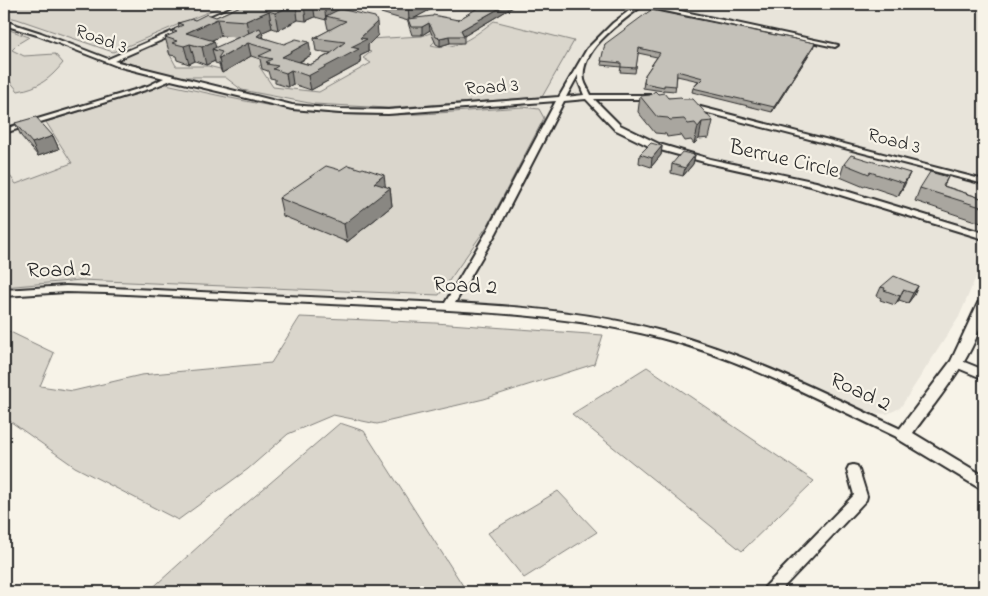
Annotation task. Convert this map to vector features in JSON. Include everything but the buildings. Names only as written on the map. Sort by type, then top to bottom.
[{"type":"street","points":[[108,61],[244,4]]},
{"type":"street","points":[[448,306],[491,234],[561,99],[589,50],[600,36],[641,4],[835,46]]},
{"type":"street","name":"Road 3","points":[[4,23],[39,34],[108,61],[169,78],[279,104],[340,110],[388,112],[588,97],[657,98]]},
{"type":"street","points":[[582,62],[581,80],[588,97]]},
{"type":"street","points":[[4,131],[150,87],[169,78]]},
{"type":"street","name":"Berrue Circle","points":[[588,97],[618,127],[656,146],[708,161],[813,184],[984,236]]},
{"type":"street","name":"Road 3","points":[[684,104],[984,182]]},
{"type":"street","name":"Road 2","points":[[4,293],[66,289],[98,290],[448,306],[567,316],[617,324],[664,336],[757,368],[903,435]]},
{"type":"street","points":[[984,303],[957,362],[903,435],[984,484]]},
{"type":"street","points":[[957,362],[984,375]]},
{"type":"street","points":[[770,592],[861,496],[854,470]]},
{"type":"shaded area","points":[[4,4],[984,4],[984,258],[959,317],[900,408],[887,414],[873,413],[712,346],[620,321],[571,313],[451,300],[74,285],[4,290]]},
{"type":"shaded area","points":[[4,4],[227,4],[113,52],[4,16]]},
{"type":"shaded area","points":[[218,18],[188,34],[168,51],[176,66],[208,66],[224,70],[267,47],[287,51],[259,66],[273,87],[319,92],[371,63],[363,58],[371,52],[334,41],[422,36],[433,32],[442,35],[431,45],[449,46],[465,41],[494,21],[574,41],[542,97],[388,108],[314,104],[242,90],[225,77],[181,77],[117,60]]},
{"type":"shaded area","points":[[4,28],[29,37],[12,50],[24,56],[55,54],[63,63],[43,82],[18,91],[4,74]]},
{"type":"shaded area","points":[[166,84],[250,102],[336,114],[406,115],[523,107],[539,109],[544,118],[488,225],[439,295],[81,280],[4,287],[4,168],[16,184],[72,163],[46,122]]},
{"type":"shaded area","points":[[300,317],[435,323],[603,335],[594,364],[484,399],[377,424],[333,415],[288,434],[248,469],[178,520],[75,467],[4,417],[4,329],[54,353],[40,386],[73,391],[141,375],[271,363]]},
{"type":"shaded area","points":[[647,367],[814,481],[742,551],[572,414]]},
{"type":"shaded area","points":[[340,423],[364,431],[467,592],[148,592],[241,508]]},
{"type":"shaded area","points":[[558,491],[597,532],[524,578],[488,533]]}]
